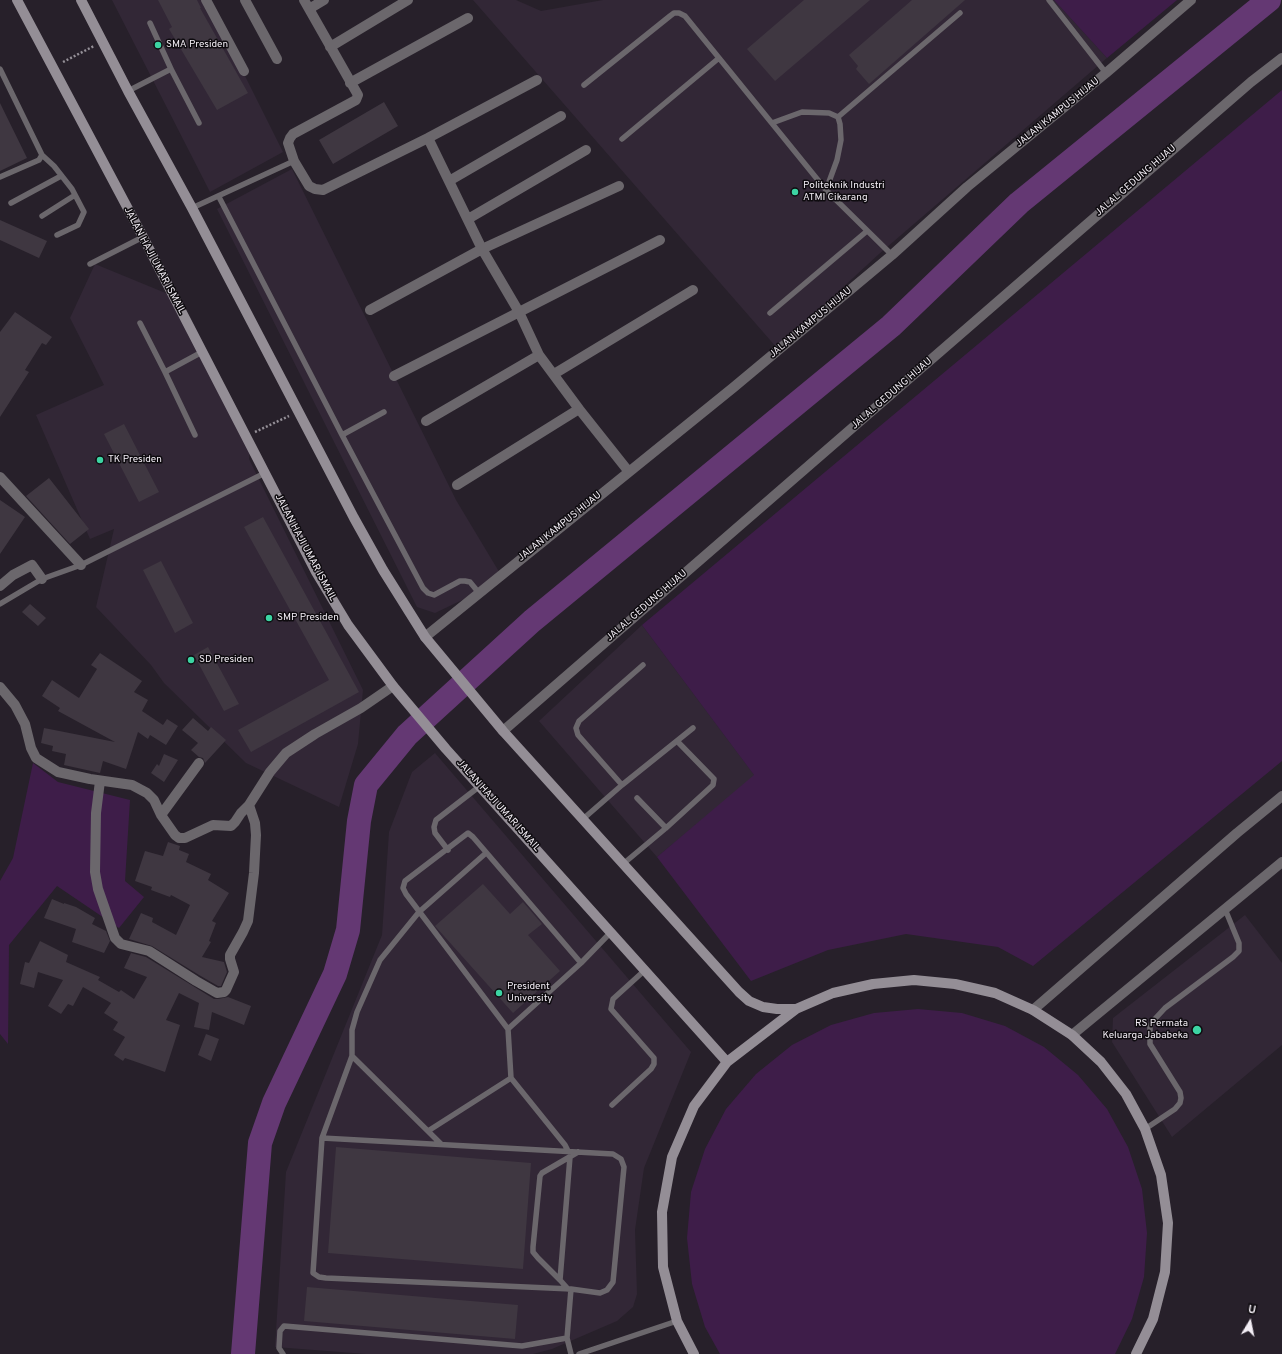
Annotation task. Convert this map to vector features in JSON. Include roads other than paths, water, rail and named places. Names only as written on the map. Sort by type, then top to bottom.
[{"type":"main road","name":"JALAN HAJI UMAR ISMAIL","points":[[17,0],[332,601],[366,651],[393,686],[446,749],[727,1062]]},
{"type":"main road","points":[[81,0],[128,91],[192,208],[354,518],[383,570],[425,638],[503,731],[749,1002],[777,1009],[796,1009]]},
{"type":"main road","points":[[694,1354],[677,1321],[663,1267],[662,1212],[672,1157],[694,1106],[727,1062],[796,1009],[833,993],[873,984],[914,980],[955,984],[995,994],[1033,1010],[1072,1035],[1101,1062],[1126,1094],[1145,1129],[1161,1175],[1168,1223],[1165,1272],[1153,1319],[1136,1354]]},
{"type":"street","points":[[206,0],[244,71]]},
{"type":"street","points":[[245,0],[277,59]]},
{"type":"street","points":[[324,0],[307,4],[358,95],[356,100],[293,134],[290,138],[288,143],[294,161],[309,186],[315,189],[323,190],[428,138],[537,80]]},
{"type":"street","points":[[330,47],[408,0]]},
{"type":"street","name":"JALAN KAMPUS HIJAU","points":[[425,638],[740,382],[892,255],[967,187],[1106,73],[1191,0]]},
{"type":"street","points":[[350,83],[468,18]]},
{"type":"street","name":"JALAL GEDUNG HIJAU","points":[[503,731],[1251,82],[1282,58]]},
{"type":"street","points":[[449,181],[560,116]]},
{"type":"street","points":[[428,138],[482,249],[519,312],[540,355],[579,409],[629,472]]},
{"type":"street","points":[[468,219],[586,150]]},
{"type":"street","points":[[370,310],[482,249],[619,186]]},
{"type":"street","points":[[394,376],[660,240]]},
{"type":"street","points":[[554,374],[693,290]]},
{"type":"street","points":[[426,421],[540,355]]},
{"type":"street","points":[[457,485],[579,409]]},
{"type":"street","points":[[0,477],[81,565]]},
{"type":"street","points":[[0,586],[13,575],[32,565],[42,579]]},
{"type":"street","points":[[0,687],[15,705],[25,724],[31,748],[36,758],[58,772],[100,781],[132,785],[147,793],[154,800],[160,815],[175,835],[179,838],[185,838],[213,825],[230,826],[249,805],[270,772],[286,753],[315,734],[361,708],[393,686]]},
{"type":"street","points":[[160,815],[199,762]]},
{"type":"street","points":[[100,781],[96,813],[95,872],[98,889],[115,938],[121,944],[149,951],[217,993],[224,992],[226,990],[234,972],[230,955],[248,921],[254,874],[256,835],[255,823],[249,805]]},
{"type":"street","points":[[1033,1010],[1237,833],[1282,796]]},
{"type":"street","points":[[1072,1035],[1282,862]]},
{"type":"lane","points":[[1049,0],[1106,73]]},
{"type":"lane","points":[[584,84],[674,13],[679,13],[685,16],[826,190],[892,255]]},
{"type":"lane","points":[[838,117],[960,13]]},
{"type":"lane","points":[[150,23],[171,69],[199,123]]},
{"type":"lane","points":[[622,139],[718,58]]},
{"type":"lane","points":[[0,69],[42,155],[72,189],[84,212],[78,225],[57,235]]},
{"type":"lane","points":[[128,91],[171,69]]},
{"type":"lane","points":[[772,123],[802,112],[830,113],[838,117],[841,140],[837,160],[826,190]]},
{"type":"lane","points":[[0,177],[39,160],[42,155]]},
{"type":"lane","points":[[192,208],[219,197],[294,161]]},
{"type":"lane","points":[[12,203],[61,176]]},
{"type":"lane","points":[[42,216],[75,196]]},
{"type":"lane","points":[[219,197],[423,588],[434,595],[460,581],[470,582],[479,593]]},
{"type":"lane","points":[[770,313],[867,231]]},
{"type":"lane","points":[[90,264],[142,237]]},
{"type":"lane","points":[[140,322],[195,435]]},
{"type":"lane","points":[[165,372],[202,352]]},
{"type":"lane","points":[[342,435],[384,412]]},
{"type":"lane","points":[[0,604],[42,579],[81,565],[265,473]]},
{"type":"lane","points":[[622,785],[578,735],[576,728],[579,720],[644,665]]},
{"type":"lane","points":[[583,819],[622,785],[693,728]]},
{"type":"lane","points":[[623,864],[666,828],[713,785],[714,779],[677,741]]},
{"type":"lane","points":[[448,850],[435,833],[434,827],[436,820],[480,786]]},
{"type":"lane","points":[[637,798],[666,828]]},
{"type":"lane","points":[[568,1151],[565,1145],[511,1078],[508,1029],[419,912],[403,888],[405,881],[448,850],[468,833],[581,963]]},
{"type":"lane","points":[[322,1138],[614,1154],[621,1159],[624,1167],[613,1282],[607,1290],[600,1293],[570,1289],[326,1278],[313,1273],[322,1138],[352,1056],[352,1030],[356,1012],[380,960],[419,912],[486,853]]},
{"type":"lane","points":[[1145,1129],[1175,1109],[1180,1103],[1181,1098],[1180,1092],[1150,1044],[1150,1026],[1165,1008],[1239,951],[1239,943],[1225,909]]},
{"type":"lane","points":[[508,1029],[581,963],[611,932]]},
{"type":"lane","points":[[612,1105],[651,1069],[654,1064],[654,1058],[611,1009],[613,1000],[645,970]]},
{"type":"lane","points":[[352,1056],[441,1144]]},
{"type":"lane","points":[[428,1131],[511,1078]]},
{"type":"lane","points":[[570,1289],[538,1258],[533,1252],[533,1247],[540,1176],[542,1173],[578,1152]]},
{"type":"lane","points":[[560,1280],[570,1158]]},
{"type":"lane","points":[[570,1289],[567,1338],[571,1354]]},
{"type":"lane","points":[[579,1354],[677,1321]]},
{"type":"lane","points":[[283,1354],[279,1348],[280,1331],[284,1326],[522,1346],[567,1338]]},
{"type":"waterway","points":[[243,1354],[260,1143],[274,1103],[335,974],[348,930],[359,821],[366,785],[407,735],[532,621],[891,326],[1019,203],[1269,0]]},
{"type":"place","name":"SMA Presiden","points":[[158,45]]},
{"type":"place","name":"Politeknik Industri ATMI Cikarang","points":[[795,192]]},
{"type":"place","name":"TK Presiden","points":[[100,460]]},
{"type":"place","name":"SMP Presiden","points":[[269,618]]},
{"type":"place","name":"SD Presiden","points":[[191,660]]},
{"type":"place","name":"President University","points":[[499,993]]},
{"type":"place","name":"RS Permata Keluarga Jababeka","points":[[1197,1030]]}]
